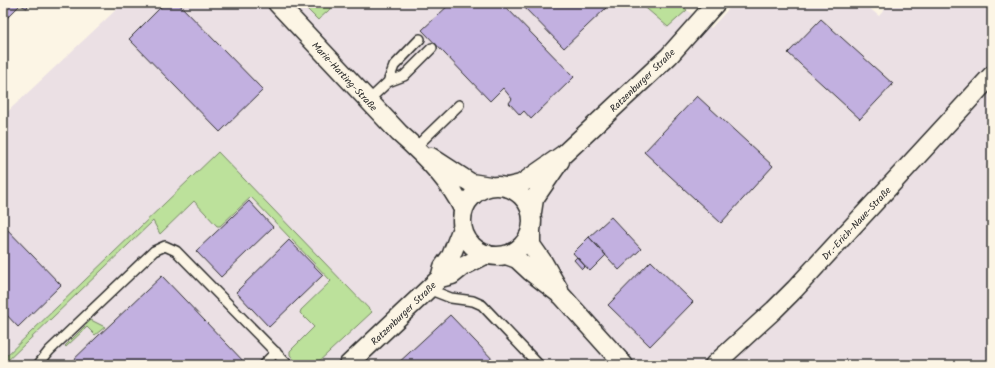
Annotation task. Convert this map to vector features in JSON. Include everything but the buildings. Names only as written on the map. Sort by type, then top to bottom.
[{"type":"street","name":"Marie-Harting-Straße","points":[[277,3],[399,134],[416,148]]},
{"type":"street","name":"Ratzenburger Straße","points":[[564,154],[669,56],[716,3]]},
{"type":"street","name":"Dr.-Erich-Naue-Straße","points":[[714,365],[795,289],[992,75]]},
{"type":"street","points":[[416,148],[471,183],[490,186]]},
{"type":"street","points":[[416,148],[451,188],[463,209]]},
{"type":"street","points":[[508,187],[520,184],[564,154]]},
{"type":"street","points":[[462,228],[471,244],[478,250],[496,256],[514,252],[522,246],[528,238],[533,220],[532,212],[534,199],[564,154]]},
{"type":"street","points":[[434,284],[451,256],[462,228],[463,209],[467,201],[474,194],[481,189],[490,186],[500,185],[508,187],[523,196],[532,212]]},
{"type":"street","points":[[531,230],[531,245],[543,262],[562,296]]},
{"type":"street","points":[[434,284],[487,254]]},
{"type":"street","points":[[506,255],[517,259],[562,296],[624,365]]},
{"type":"street","name":"Ratzenburger Straße","points":[[348,365],[434,284]]},
{"type":"lane","points":[[388,82],[394,66],[420,40]]},
{"type":"lane","points":[[368,101],[388,82],[404,76],[432,48]]},
{"type":"lane","points":[[416,148],[424,138],[459,105]]},
{"type":"lane","points":[[38,365],[49,351],[154,251],[165,246],[176,250],[288,365]]},
{"type":"lane","points":[[434,284],[452,298],[482,305],[539,365]]},
{"type":"lane","points":[[263,365],[276,352]]},
{"type":"shaded area","points":[[118,3],[678,3],[711,28],[734,3],[863,3],[879,16],[890,3],[992,3],[992,365],[3,365],[3,116],[120,6]]},
{"type":"green space","points":[[301,3],[337,3],[318,20]]},
{"type":"green space","points":[[640,3],[678,3],[687,10],[668,27]]},
{"type":"green space","points":[[218,152],[372,312],[315,365],[299,365],[290,355],[290,351],[314,327],[300,313],[301,310],[331,281],[251,197],[220,226],[217,226],[194,201],[160,234],[153,221],[3,365],[3,359]]},
{"type":"green space","points":[[91,320],[105,327],[95,335],[87,327],[66,347],[65,346]]}]
